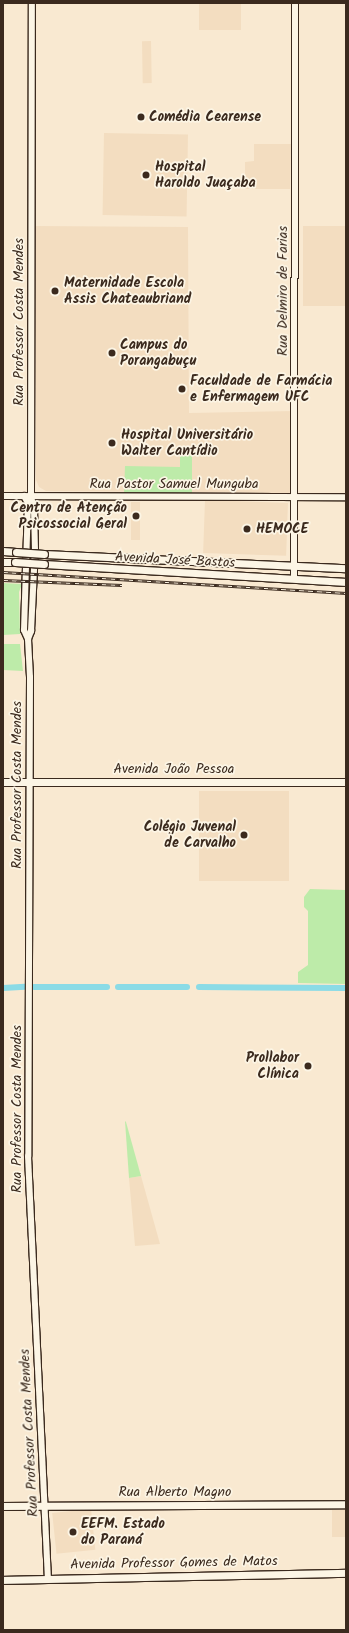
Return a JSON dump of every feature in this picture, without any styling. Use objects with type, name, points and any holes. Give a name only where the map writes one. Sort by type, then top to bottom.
[{"type":"main road","name":"Avenida José Bastos","points":[[3,551],[346,568]]},
{"type":"main road","name":"Avenida José Bastos","points":[[3,562],[346,582]]},
{"type":"main road","name":"Avenida João Pessoa","points":[[3,782],[346,782]]},
{"type":"main road","name":"Rua Alberto Magno","points":[[3,1506],[346,1504]]},
{"type":"main road","name":"Avenida Professor Gomes de Matos","points":[[3,1580],[346,1573]]},
{"type":"street","name":"Rua Professor Costa Mendes","points":[[32,3],[28,503],[24,630],[28,639],[30,677],[28,987],[30,1218],[46,1506],[48,1579]]},
{"type":"street","name":"Rua Delmiro de Farias","points":[[294,580],[295,3]]},
{"type":"street","name":"Rua Pastor Samuel Munguba","points":[[3,496],[346,497]]},
{"type":"shaded area","points":[[199,3],[241,3],[241,30],[199,30]]},
{"type":"shaded area","points":[[142,41],[151,41],[152,83],[143,83]]},
{"type":"shaded area","name":"Hospital Haroldo Juaçaba","points":[[104,133],[188,134],[187,216],[103,215]]},
{"type":"shaded area","points":[[254,144],[291,144],[290,189],[245,189],[245,162],[254,161]]},
{"type":"shaded area","name":"Campus do Porangabuçu","points":[[36,226],[188,227],[189,413],[294,411],[294,493],[46,491],[39,487],[36,480]]},
{"type":"shaded area","points":[[303,226],[346,226],[346,306],[303,306]]},
{"type":"shaded area","name":"HEMOCE","points":[[205,500],[288,503],[286,556],[203,553]]},
{"type":"shaded area","name":"Centro de Atenção Psicossocial Geral","points":[[131,502],[140,502],[140,540],[131,540]]},
{"type":"shaded area","name":"Colégio Juvenal de Carvalho","points":[[199,791],[289,791],[289,881],[199,881]]},
{"type":"shaded area","points":[[141,1176],[160,1244],[135,1246],[129,1178]]},
{"type":"shaded area","name":"EEFM. Estado do Paraná","points":[[91,1509],[95,1550],[56,1554],[52,1513]]},
{"type":"shaded area","points":[[332,1510],[346,1510],[346,1537],[332,1537]]},
{"type":"green space","points":[[180,452],[192,453],[192,495],[124,494],[125,466],[180,467]]},
{"type":"green space","points":[[3,583],[22,584],[19,592],[20,634],[3,635]]},
{"type":"green space","points":[[3,644],[20,644],[23,671],[3,670]]},
{"type":"green space","points":[[310,889],[346,890],[346,984],[298,983],[298,972],[308,965],[308,911],[304,907],[304,897]]},
{"type":"green space","points":[[125,1121],[126,1122],[141,1176],[129,1178]]},
{"type":"waterway","points":[[3,988],[25,987]]},
{"type":"waterway","points":[[34,987],[107,987]]},
{"type":"waterway","points":[[118,987],[187,987]]},
{"type":"waterway","points":[[199,987],[346,988]]},
{"type":"railway","points":[[3,572],[346,593]]},
{"type":"railway","points":[[3,580],[122,585]]},
{"type":"place","name":"Comédia Cearense","points":[[141,117]]},
{"type":"place","name":"Hospital Haroldo Juaçaba","points":[[146,175]]},
{"type":"place","name":"Maternidade Escola Assis Chateaubriand","points":[[55,291]]},
{"type":"place","name":"Campus do Porangabuçu","points":[[112,353]]},
{"type":"place","name":"Faculdade de Farmácia e Enfermagem UFC","points":[[182,389]]},
{"type":"place","name":"Hospital Universitário Walter Cantídio","points":[[112,443]]},
{"type":"place","name":"Centro de Atenção Psicossocial Geral","points":[[136,516]]},
{"type":"place","name":"HEMOCE","points":[[247,529]]},
{"type":"place","name":"Colégio Juvenal de Carvalho","points":[[244,835]]},
{"type":"place","name":"Prollabor Clínica","points":[[308,1066]]},
{"type":"place","name":"EEFM. Estado do Paraná","points":[[73,1532]]}]
